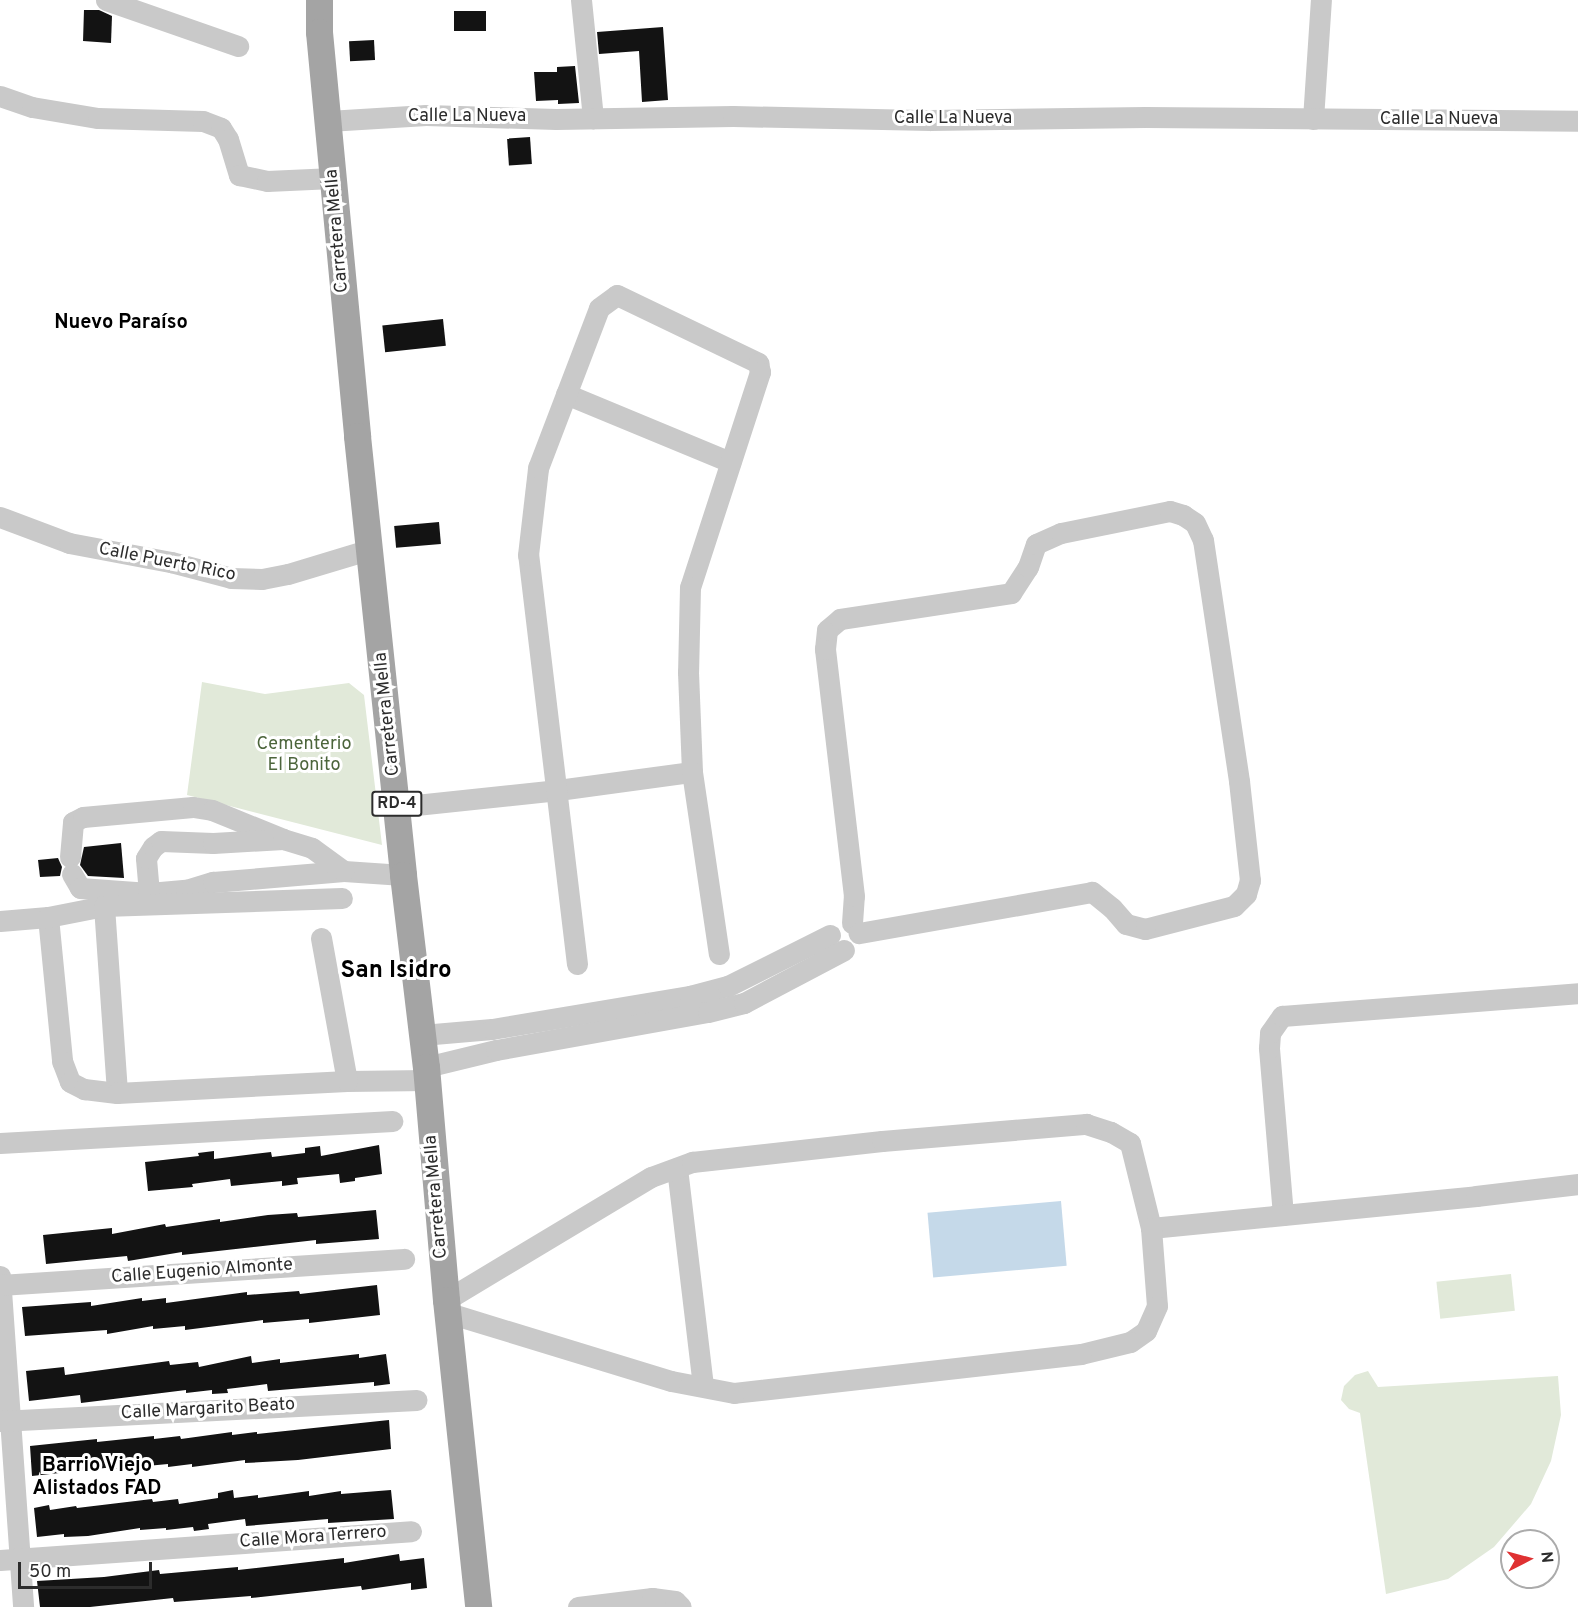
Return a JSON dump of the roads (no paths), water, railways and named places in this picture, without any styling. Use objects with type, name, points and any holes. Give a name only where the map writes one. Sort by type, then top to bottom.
[{"type":"main road","name":"Carretera Mella","points":[[319,0],[319,32],[333,178],[403,875],[427,1074],[447,1307],[478,1607]]},
{"type":"street","points":[[106,0],[238,46]]},
{"type":"street","points":[[581,0],[593,118]]},
{"type":"street","points":[[1313,119],[1321,0]]},
{"type":"street","points":[[0,96],[32,107],[98,118],[203,121],[220,128],[228,139],[239,175],[267,181],[333,178]]},
{"type":"street","name":"Calle La Nueva","points":[[328,121],[426,115],[593,118],[1578,121]]},
{"type":"street","points":[[577,964],[558,790],[528,555],[538,468],[599,308],[617,295],[758,363],[760,372],[690,587],[687,672],[692,772],[719,954]]},
{"type":"street","points":[[566,394],[730,462]]},
{"type":"street","points":[[837,943],[838,923],[855,928],[1092,892],[1112,908],[1126,924],[1145,929],[1234,906],[1246,894],[1250,880],[1239,781],[1205,551],[1195,523],[1170,511],[1061,533],[1036,544],[1028,567],[1011,593],[840,619],[827,630],[825,649],[854,896],[855,928]]},
{"type":"street","name":"Calle Puerto Rico","points":[[0,518],[69,543],[171,562],[231,578],[262,579],[288,574],[371,549]]},
{"type":"street","points":[[397,807],[558,790],[692,772]]},
{"type":"street","points":[[344,871],[312,848],[283,839],[212,810],[193,807],[83,817],[73,822],[71,866],[80,888],[149,894],[186,890],[213,882],[344,871],[403,875]]},
{"type":"street","points":[[149,894],[146,858],[153,847],[161,841],[213,843],[283,839]]},
{"type":"street","points":[[0,921],[48,917],[104,906],[342,898]]},
{"type":"street","points":[[104,906],[117,1093]]},
{"type":"street","points":[[48,917],[62,1061],[70,1082],[84,1089],[117,1093],[347,1081],[427,1074],[496,1050],[708,1012],[744,1003],[837,943]]},
{"type":"street","points":[[321,938],[347,1081]]},
{"type":"street","points":[[422,1035],[492,1029],[700,993],[728,986],[837,943]]},
{"type":"street","points":[[1283,1215],[1269,1048],[1270,1033],[1282,1016],[1578,993]]},
{"type":"street","points":[[0,1143],[392,1120]]},
{"type":"street","points":[[1086,1124],[1111,1132],[1130,1143],[1151,1228],[1157,1306],[1146,1331],[1130,1342],[1081,1354],[734,1393],[703,1385],[671,1381],[447,1307],[651,1177],[692,1162],[870,1142],[1086,1124]]},
{"type":"street","points":[[677,1168],[703,1385]]},
{"type":"street","points":[[1151,1228],[1476,1197],[1578,1184]]},
{"type":"street","name":"Calle Eugenio Almonte","points":[[0,1285],[404,1259]]},
{"type":"street","points":[[0,1276],[10,1560],[23,1607]]},
{"type":"street","name":"Calle Margarito Beato","points":[[5,1420],[416,1400]]},
{"type":"street","name":"Calle Mora Terrero","points":[[10,1560],[411,1531]]},
{"type":"street","points":[[578,1607],[652,1598],[675,1601],[681,1607]]},
{"type":"water","points":[[1061,1201],[1067,1266],[933,1277],[928,1213]]},
{"type":"district","name":"Nuevo Paraíso","points":[[121,323]]},
{"type":"district","name":"San Isidro","points":[[396,972]]},
{"type":"district","name":"Barrio Viejo Alistados FAD","points":[[97,1478]]},
{"type":"park label","name":"Cementerio El Bonito","points":[[304,756]]}]
